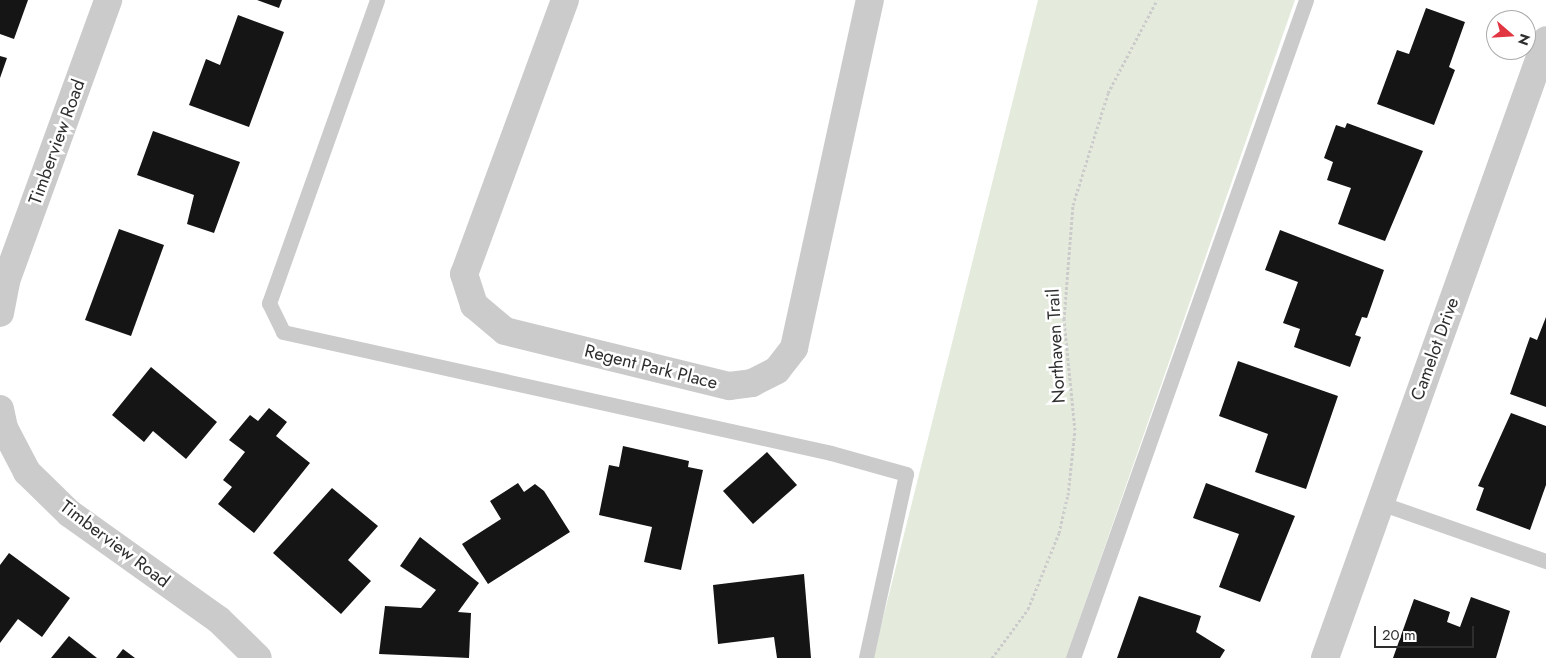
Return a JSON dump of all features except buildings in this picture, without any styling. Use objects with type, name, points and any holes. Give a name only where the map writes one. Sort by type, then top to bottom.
[{"type":"street","name":"Timberview Road","points":[[0,313],[6,281],[108,0]]},
{"type":"street","name":"Regent Park Place","points":[[565,0],[464,274],[474,305],[505,331],[729,386],[752,383],[777,370],[794,348],[870,0]]},
{"type":"street","name":"Camelot Drive","points":[[1325,658],[1546,40]]},
{"type":"street","name":"Timberview Road","points":[[0,409],[4,428],[27,472],[69,513],[218,620],[258,658]]},
{"type":"lane","points":[[377,0],[269,303],[283,332],[831,453],[906,474],[866,658]]},
{"type":"lane","points":[[1073,658],[1306,0]]},
{"type":"lane","points":[[1380,503],[1546,562]]},
{"type":"path","name":"Northaven Trail","points":[[992,658],[1028,609],[1066,504],[1075,430],[1064,319],[1073,205],[1108,93],[1157,0]]},
{"type":"shaded area","points":[[1038,0],[1295,0],[1066,658],[873,658]]}]
